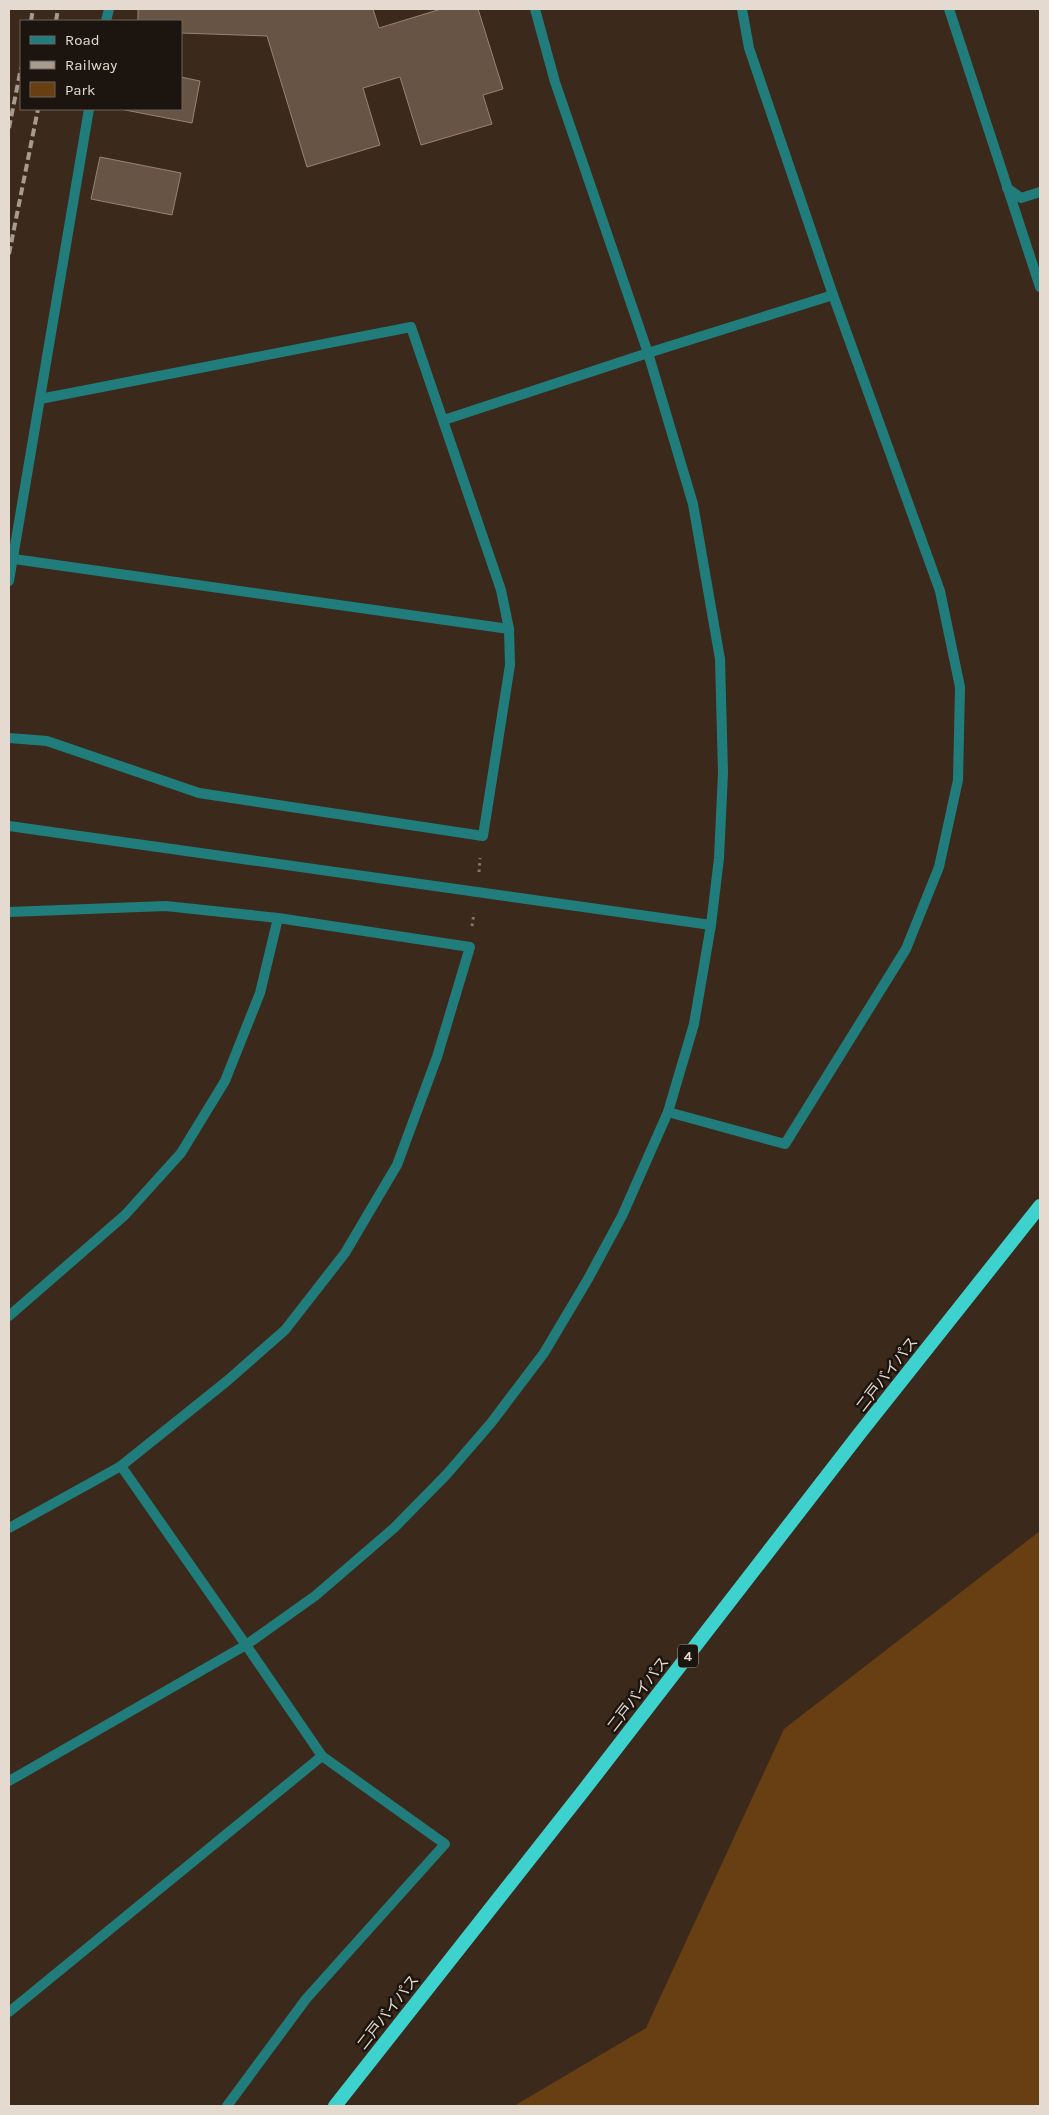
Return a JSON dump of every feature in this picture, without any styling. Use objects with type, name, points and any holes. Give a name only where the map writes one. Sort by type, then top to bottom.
[{"type":"highway","name":"二戸バイパス","points":[[335,2106],[584,1790],[860,1433],[1040,1206]]},
{"type":"street","points":[[9,1781],[246,1645],[314,1596],[394,1528],[447,1474],[491,1423],[544,1353],[588,1279],[622,1216],[668,1112],[694,1024],[711,924],[719,858],[723,773],[720,659],[693,504],[648,353],[555,82],[535,9]]},
{"type":"street","points":[[668,1112],[786,1144],[906,949],[939,867],[958,780],[960,688],[940,590],[833,295],[749,48],[742,9]]},
{"type":"street","points":[[949,9],[1040,287]]},
{"type":"street","points":[[9,581],[89,110]]},
{"type":"street","points":[[1007,188],[1021,198],[1040,192]]},
{"type":"street","points":[[444,420],[833,295]]},
{"type":"street","points":[[9,738],[47,741],[199,793],[483,836],[510,665],[509,629],[501,590],[411,326],[40,399]]},
{"type":"street","points":[[14,559],[509,629]]},
{"type":"street","points":[[9,826],[711,924]]},
{"type":"street","points":[[9,912],[166,906],[278,918],[470,947],[437,1057],[397,1165],[345,1253],[285,1330],[227,1381],[121,1466],[9,1528]]},
{"type":"street","points":[[9,1316],[125,1216],[181,1153],[225,1081],[260,993],[278,918]]},
{"type":"street","points":[[121,1466],[322,1756],[445,1844],[306,1999],[227,2106]]},
{"type":"street","points":[[9,2012],[322,1756]]},
{"type":"path","points":[[470,947],[483,836]]},
{"type":"green space","points":[[1040,1531],[1040,2106],[514,2106],[646,2028],[784,1729]]},
{"type":"building","points":[[138,9],[373,9],[379,28],[441,9],[478,9],[503,89],[483,95],[492,124],[421,145],[400,77],[363,88],[380,145],[307,167],[267,36],[182,33],[182,20],[138,20]]},
{"type":"building","points":[[182,77],[200,81],[192,123],[125,110],[182,110]]},
{"type":"building","points":[[100,157],[181,173],[172,215],[91,199]]},
{"type":"railway","points":[[31,20],[33,9]]},
{"type":"railway","points":[[56,20],[58,9]]},
{"type":"railway","points":[[9,128],[20,73]]},
{"type":"railway","points":[[9,254],[38,110]]}]
